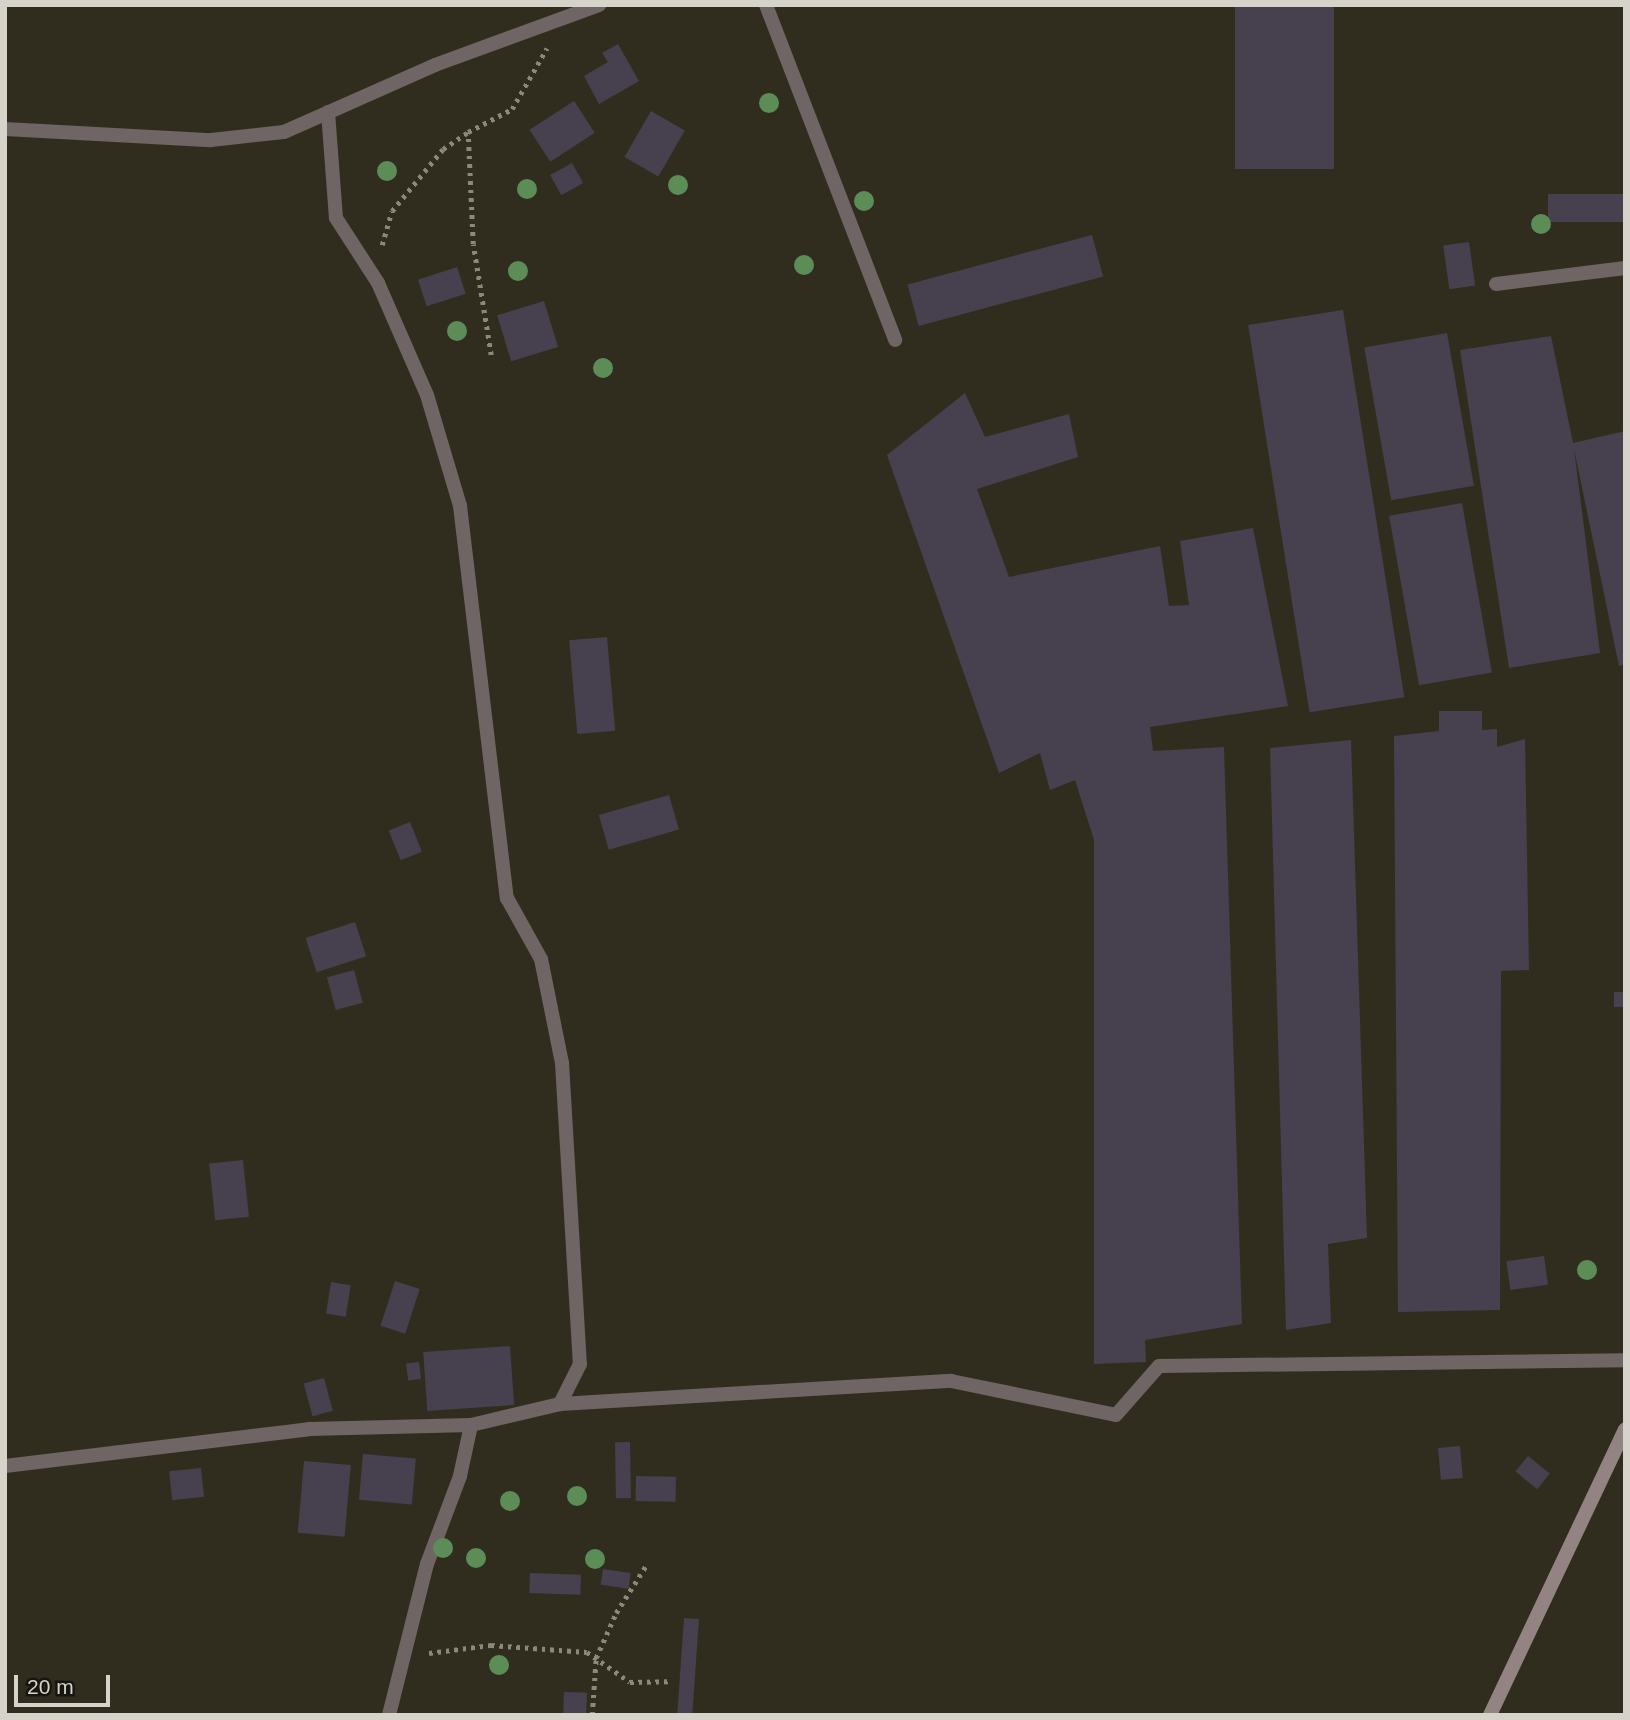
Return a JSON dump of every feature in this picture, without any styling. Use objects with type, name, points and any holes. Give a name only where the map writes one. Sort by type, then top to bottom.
[{"type":"main road","points":[[1490,1715],[1625,1429]]},
{"type":"street","points":[[5,129],[211,140],[284,132],[435,65],[599,5]]},
{"type":"street","points":[[765,5],[895,340]]},
{"type":"street","points":[[328,112],[336,218],[378,283],[427,395],[460,506],[507,898],[541,959],[562,1063],[580,1364],[560,1404]]},
{"type":"street","points":[[1496,284],[1625,268]]},
{"type":"street","points":[[5,1466],[309,1429],[471,1425],[560,1404],[951,1381],[1116,1415],[1159,1366],[1625,1360]]},
{"type":"street","points":[[388,1715],[407,1656],[414,1610],[460,1476],[471,1425]]},
{"type":"path","points":[[378,283],[392,211],[443,149],[468,132],[512,109],[541,67],[551,36]]},
{"type":"path","points":[[468,132],[473,244],[491,355]]},
{"type":"path","points":[[592,1715],[596,1658],[616,1613],[647,1564]]},
{"type":"path","points":[[407,1656],[491,1645],[587,1652],[630,1682],[669,1681]]},
{"type":"building","points":[[1235,5],[1334,5],[1334,169],[1235,169]]},
{"type":"building","points":[[618,44],[639,81],[599,104],[584,76],[608,62],[602,53]]},
{"type":"building","points":[[574,101],[595,133],[550,162],[530,130]]},
{"type":"building","points":[[651,111],[685,130],[658,176],[624,157]]},
{"type":"building","points":[[572,163],[583,183],[561,195],[550,175]]},
{"type":"building","points":[[1548,194],[1625,194],[1625,222],[1548,222]]},
{"type":"building","points":[[1092,235],[1103,277],[919,326],[908,284]]},
{"type":"building","points":[[1469,242],[1475,286],[1449,289],[1443,246]]},
{"type":"building","points":[[457,267],[466,294],[427,306],[418,280]]},
{"type":"building","points":[[544,301],[558,347],[511,361],[497,315]]},
{"type":"building","points":[[1343,310],[1404,697],[1310,712],[1248,325]]},
{"type":"building","points":[[1447,333],[1474,486],[1391,500],[1364,348]]},
{"type":"building","points":[[1551,336],[1573,443],[1625,431],[1625,664],[1619,666],[1574,449],[1600,653],[1509,668],[1460,350]]},
{"type":"building","points":[[965,393],[985,437],[1069,414],[1078,457],[977,489],[1009,577],[1160,546],[1169,606],[1189,605],[1180,541],[1253,528],[1288,706],[1150,727],[1153,751],[1224,747],[1242,1324],[1145,1340],[1146,1362],[1094,1364],[1094,840],[1075,780],[1050,790],[1040,753],[999,773],[887,455]]},
{"type":"building","points":[[1462,503],[1492,672],[1419,685],[1389,516]]},
{"type":"building","points":[[607,637],[615,731],[577,734],[569,640]]},
{"type":"building","points":[[1439,711],[1482,711],[1482,730],[1497,729],[1497,747],[1525,739],[1529,970],[1501,971],[1500,1310],[1398,1312],[1394,736],[1439,731]]},
{"type":"building","points":[[1351,740],[1367,1238],[1328,1244],[1331,1323],[1286,1330],[1270,748]]},
{"type":"building","points":[[669,795],[679,830],[609,850],[599,815]]},
{"type":"building","points":[[410,822],[422,852],[401,860],[389,831]]},
{"type":"building","points":[[355,922],[366,956],[317,972],[306,938]]},
{"type":"building","points":[[354,970],[363,1003],[336,1010],[327,977]]},
{"type":"building","points":[[1614,992],[1625,992],[1625,1007],[1614,1007]]},
{"type":"building","points":[[243,1160],[249,1217],[215,1220],[209,1164]]},
{"type":"building","points":[[1544,1256],[1548,1285],[1510,1290],[1506,1261]]},
{"type":"building","points":[[395,1281],[420,1289],[405,1334],[380,1326]]},
{"type":"building","points":[[331,1282],[351,1285],[346,1317],[326,1314]]},
{"type":"building","points":[[510,1346],[514,1405],[427,1411],[423,1352]]},
{"type":"building","points":[[419,1362],[421,1379],[408,1380],[406,1364]]},
{"type":"building","points":[[324,1378],[333,1411],[313,1416],[304,1383]]},
{"type":"building","points":[[615,1442],[630,1442],[631,1498],[616,1498]]},
{"type":"building","points":[[1460,1446],[1463,1478],[1441,1480],[1438,1448]]},
{"type":"building","points":[[363,1454],[416,1459],[412,1504],[359,1500]]},
{"type":"building","points":[[1528,1456],[1550,1474],[1537,1489],[1515,1472]]},
{"type":"building","points":[[304,1461],[351,1465],[345,1537],[298,1533]]},
{"type":"building","points":[[201,1468],[204,1497],[172,1500],[169,1471]]},
{"type":"building","points":[[636,1476],[676,1477],[676,1502],[636,1501]]},
{"type":"building","points":[[603,1569],[631,1573],[629,1589],[601,1585]]},
{"type":"building","points":[[530,1573],[581,1575],[580,1595],[529,1593]]},
{"type":"building","points":[[684,1618],[699,1619],[692,1715],[677,1715]]},
{"type":"building","points":[[564,1692],[587,1693],[586,1715],[563,1715]]}]
